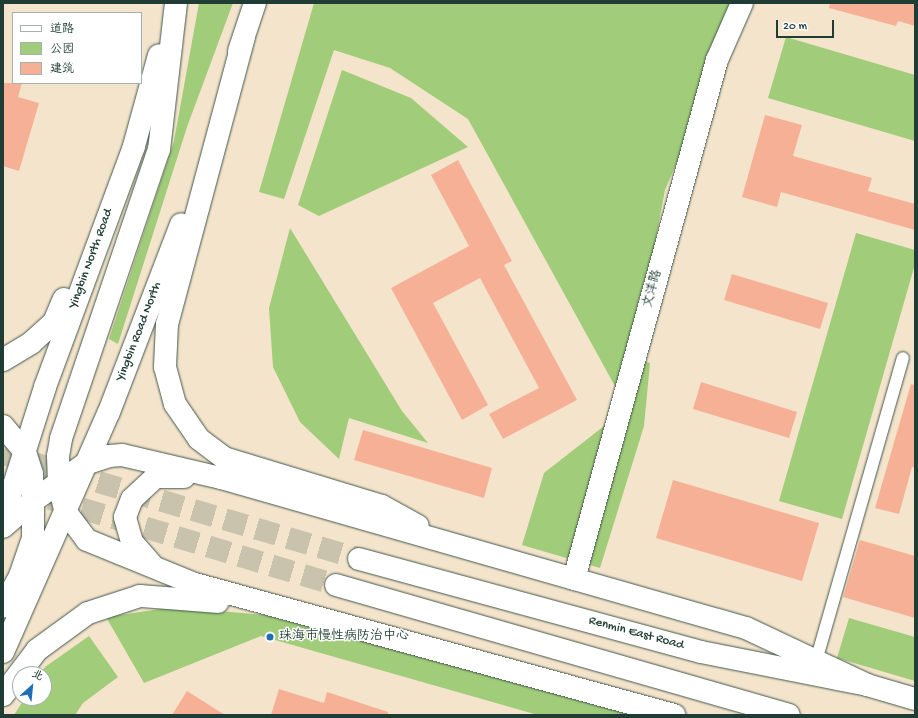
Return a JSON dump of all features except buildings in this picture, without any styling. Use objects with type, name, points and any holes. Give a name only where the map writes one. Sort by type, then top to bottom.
[{"type":"main road","name":"Yingbin North Road","points":[[25,452],[45,387],[134,146],[175,3]]},
{"type":"main road","points":[[175,3],[160,149],[61,439],[58,456],[59,484],[65,511],[87,540],[155,569],[195,584],[674,715]]},
{"type":"main road","name":"Yingbin Road North","points":[[3,652],[109,412],[196,186],[255,3]]},
{"type":"main road","name":"文洋路","points":[[574,579],[717,60],[742,3]]},
{"type":"main road","points":[[244,37],[167,324],[165,367],[175,404],[199,439],[224,458],[382,506],[454,545]]},
{"type":"main road","points":[[3,360],[18,353],[54,322],[134,146]]},
{"type":"main road","points":[[16,483],[58,456],[109,412]]},
{"type":"main road","points":[[3,426],[25,452],[16,483],[3,513]]},
{"type":"main road","points":[[3,527],[33,501],[59,484],[85,464],[109,456],[122,455],[221,478],[746,628],[867,685]]},
{"type":"main road","points":[[155,569],[132,542],[125,517],[132,499],[156,477],[221,478]]},
{"type":"main road","points":[[3,607],[20,576],[33,538],[33,501],[16,483]]},
{"type":"main road","name":"Renmin East Road","points":[[359,560],[701,652],[867,685],[915,699]]},
{"type":"main road","points":[[336,585],[789,715]]},
{"type":"main road","points":[[3,695],[37,650],[88,613],[140,596],[199,599],[309,615]]},
{"type":"lane","points":[[816,661],[903,358]]},
{"type":"green space","points":[[199,3],[233,3],[187,127],[118,344],[109,339],[174,141]]},
{"type":"green space","points":[[314,3],[732,3],[685,143],[665,190],[633,358],[650,363],[644,426],[600,568],[522,545],[544,473],[627,408],[468,119],[390,68],[334,50],[284,199],[259,192]]},
{"type":"green space","points":[[786,37],[915,75],[915,141],[768,98]]},
{"type":"green space","points":[[342,70],[411,98],[468,147],[319,216],[298,205]]},
{"type":"green space","points":[[290,228],[402,411],[428,443],[349,418],[339,459],[300,422],[273,367],[269,308]]},
{"type":"green space","points":[[856,233],[915,250],[915,264],[842,519],[779,501]]},
{"type":"green space","points":[[174,607],[266,615],[636,715],[538,715],[261,636],[144,683],[106,617]]},
{"type":"green space","points":[[849,618],[915,637],[915,681],[837,658]]},
{"type":"green space","points":[[89,636],[118,677],[83,703],[75,715],[14,715],[20,706],[52,706],[52,666],[46,666]]},
{"type":"tunnel","points":[[3,454],[359,559]]},
{"type":"tunnel","points":[[50,499],[336,585]]},
{"type":"place","name":"珠海市慢性病防治中心","points":[[270,637]]}]
